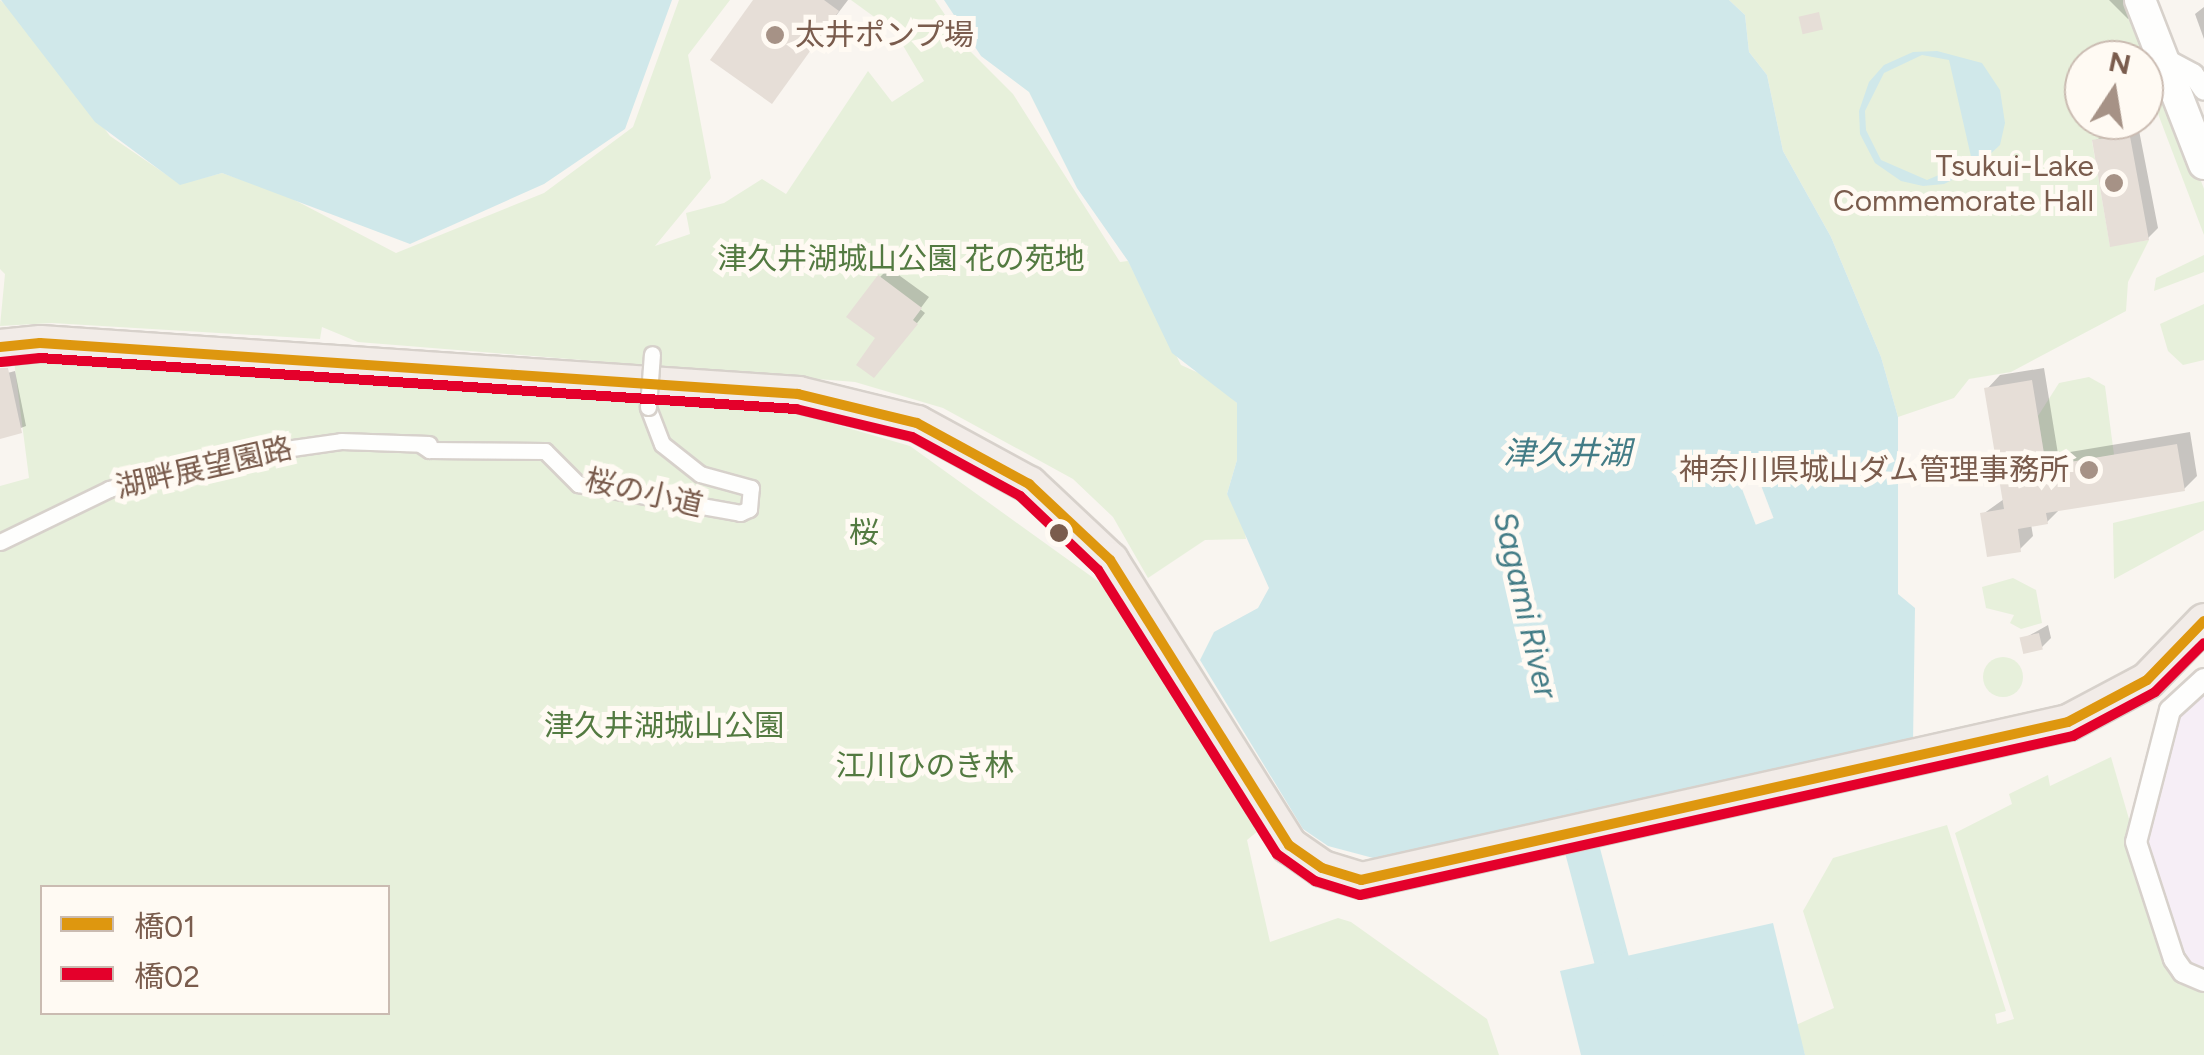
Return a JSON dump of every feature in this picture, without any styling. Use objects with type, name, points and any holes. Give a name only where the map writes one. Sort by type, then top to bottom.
[{"type":"highway","points":[[0,347],[40,344],[798,394],[917,423],[1029,484],[1110,560],[1289,845],[1322,868],[1380,879],[2012,738],[2110,705],[2148,680],[2204,621]]},
{"type":"main road","points":[[2140,0],[2155,40]]},
{"type":"main road","points":[[2164,63],[2204,164]]},
{"type":"street","points":[[2164,59],[2193,74],[2204,90]]},
{"type":"street","name":"桜の小道","points":[[557,456],[578,484],[740,513],[753,502],[751,488],[723,483],[678,459],[651,426],[648,407],[653,348]]},
{"type":"street","name":"湖畔展望園路","points":[[0,542],[109,489],[287,446],[420,444],[447,451],[532,450],[557,456]]},
{"type":"street","points":[[2204,679],[2170,710],[2136,842],[2174,959],[2183,972],[2204,982]]},
{"type":"shaded area","points":[[2204,689],[2204,974],[2187,965],[2146,850],[2177,714]]},
{"type":"green space","name":"津久井湖城山公園 花の苑地","points":[[0,0],[23,20],[110,136],[180,184],[222,173],[285,195],[396,253],[544,193],[633,127],[679,0],[730,0],[688,55],[711,178],[655,246],[690,234],[686,213],[724,203],[762,179],[786,194],[868,71],[892,102],[924,81],[895,32],[851,0],[935,0],[968,49],[1013,94],[1120,262],[1128,261],[1181,365],[1212,379],[1237,403],[1237,460],[1227,494],[1242,517],[1246,539],[1205,540],[1148,578],[1113,517],[1073,479],[943,408],[855,382],[358,342],[322,327],[320,339],[52,323],[0,326],[5,274],[0,269]]},
{"type":"green space","points":[[1729,0],[2134,0],[2149,40],[2064,40],[2064,140],[2098,140],[2092,141],[2110,246],[2149,240],[2128,282],[2126,311],[2011,372],[1969,379],[1954,398],[1898,417],[1881,357],[1831,237],[1783,151],[1767,75],[1749,52],[1745,15]]},
{"type":"green space","points":[[2164,81],[2204,189],[2204,235],[2164,130]]},
{"type":"green space","points":[[2204,255],[2204,272],[2154,291],[2156,278]]},
{"type":"green space","points":[[2204,304],[2204,360],[2183,365],[2168,351],[2160,324]]},
{"type":"green space","name":"津久井湖城山公園","points":[[14,361],[796,413],[910,446],[1113,592],[1258,831],[1247,840],[1270,942],[1338,918],[1351,922],[1487,1019],[1499,1055],[0,1055],[0,486],[29,478]]},
{"type":"green space","points":[[2089,377],[2105,386],[2114,455],[2046,466],[2038,416],[2059,383]]},
{"type":"green space","points":[[2204,501],[2204,530],[2114,579],[2113,523]]},
{"type":"green space","points":[[2013,578],[2036,590],[2042,623],[2021,629],[2010,623],[2014,615],[1986,608],[1982,587]]},
{"type":"green space","points":[[2003,657],[2017,663],[2023,677],[2017,691],[2003,697],[1989,691],[1983,677],[1989,663]]},
{"type":"green space","points":[[2111,757],[2174,974],[2204,988],[2204,1055],[1805,1055],[1796,1025],[1834,1008],[1803,911],[1833,858],[1947,825],[2006,1011],[1995,1014],[1997,1024],[2014,1019],[1955,833],[2012,804],[2009,794],[2048,775],[2050,786]]},
{"type":"water","points":[[1,0],[672,0],[625,129],[544,184],[410,244],[222,173],[180,185],[95,122]]},
{"type":"water","name":"津久井湖","points":[[944,0],[1729,0],[1745,15],[1749,52],[1767,75],[1783,151],[1831,237],[1881,357],[1898,417],[1898,594],[1915,608],[1913,744],[1377,859],[1328,846],[1303,829],[1200,660],[1214,632],[1258,608],[1269,588],[1227,494],[1237,460],[1237,403],[1172,353],[1128,261],[1077,188],[1029,92],[981,56]]},
{"type":"water","points":[[1937,51],[1982,63],[2000,90],[2005,123],[2000,145],[1974,169],[1944,184],[1923,186],[1901,181],[1875,163],[1860,134],[1859,111],[1869,82],[1884,65],[1913,52]],"holes":[[[1922,55],[1949,60],[1972,161],[1927,180],[1881,160],[1866,130],[1865,111],[1884,73]]]},
{"type":"water","points":[[1773,923],[1805,1055],[1581,1055],[1560,971]]},
{"type":"pier","points":[[1752,462],[1774,518],[1756,525],[1734,469]]},
{"type":"building","name":"太井ポンプ場","points":[[753,0],[824,0],[839,11],[772,104],[710,60]]},
{"type":"building","points":[[1819,12],[1823,30],[1803,34],[1799,17]]},
{"type":"building","points":[[2092,140],[2131,140],[2149,240],[2110,247]]},
{"type":"building","points":[[878,275],[922,308],[913,320],[918,324],[874,378],[856,365],[875,338],[846,317]]},
{"type":"building","points":[[0,368],[8,368],[22,433],[0,439]]},
{"type":"building","name":"神奈川県城山ダム管理事務所","points":[[2032,380],[2046,466],[2177,444],[2185,491],[2046,513],[2048,524],[2018,529],[2021,552],[1987,557],[1980,513],[2004,509],[1984,388]]},
{"type":"building","points":[[2039,633],[2043,650],[2023,654],[2020,637]]},
{"type":"waterway","name":"Sagami River","points":[[1570,805],[1613,967],[1653,1055]]},
{"type":"transit line","name":"橋01","points":[[0,347],[40,343],[798,394],[917,423],[1029,484],[1110,560],[1289,845],[1322,868],[1361,880],[2068,722],[2147,680],[2204,621]]},
{"type":"transit line","name":"橋02","points":[[1,362],[40,358],[796,409],[912,437],[1020,496],[1098,570],[1277,854],[1315,881],[1360,895],[2073,736],[2155,692],[2204,643]]},
{"type":"place","name":"太井ポンプ場","points":[[775,35]]},
{"type":"place","name":"Tsukui-Lake Commemorate Hall","points":[[2114,183]]},
{"type":"place","name":"神奈川県城山ダム管理事務所","points":[[2089,470]]},
{"type":"park label","name":"桜","points":[[864,533]]},
{"type":"park label","name":"江川ひのき林","points":[[925,766]]}]
